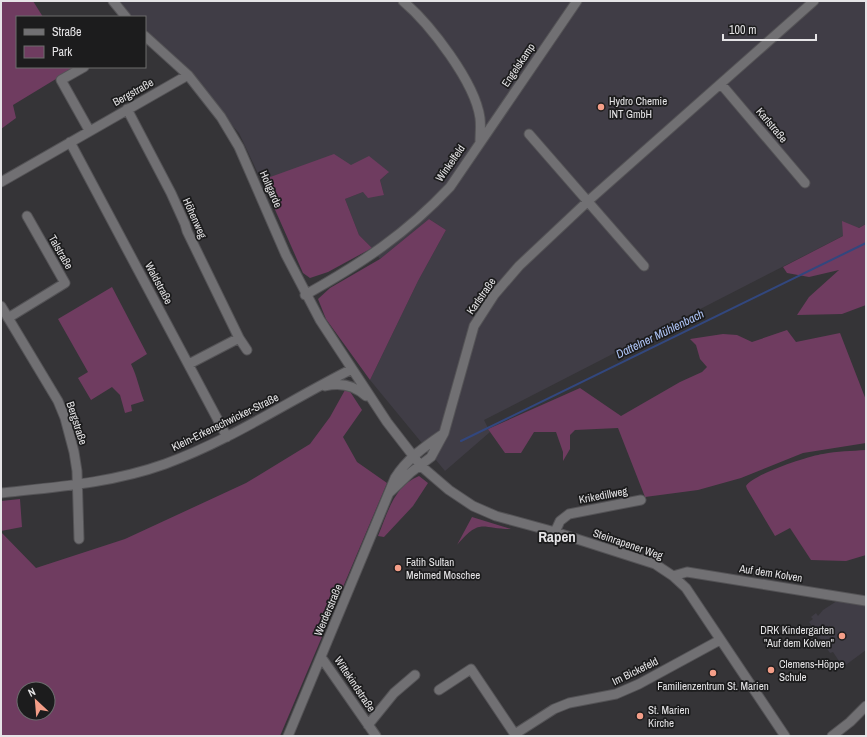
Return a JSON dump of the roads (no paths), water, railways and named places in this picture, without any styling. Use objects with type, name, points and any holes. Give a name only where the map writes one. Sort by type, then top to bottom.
[{"type":"street","points":[[114,1],[125,16]]},
{"type":"street","name":"Winkelfeld","points":[[305,295],[370,257],[426,212],[450,187],[480,142],[480,117],[470,90],[456,62],[417,13],[403,1]]},
{"type":"street","name":"Engelskamp","points":[[480,142],[577,1]]},
{"type":"street","name":"Karlstraße","points":[[421,466],[432,457],[444,433],[459,377],[478,321],[494,295],[519,266],[587,202],[813,1]]},
{"type":"street","name":"Holtgarde","points":[[146,37],[188,75],[221,117],[238,147],[305,295],[330,337],[353,371]]},
{"type":"street","points":[[82,68],[61,80],[90,130]]},
{"type":"street","name":"Bergstraße","points":[[1,182],[188,75]]},
{"type":"street","name":"Karlstraße","points":[[721,84],[805,183]]},
{"type":"street","name":"Höhenweg","points":[[127,109],[171,193],[187,232],[239,338],[247,350]]},
{"type":"street","points":[[529,134],[644,266]]},
{"type":"street","name":"Waldstraße","points":[[70,142],[227,437]]},
{"type":"street","name":"Talstraße","points":[[8,318],[65,283],[27,216]]},
{"type":"street","name":"Bergstraße","points":[[1,306],[58,401],[65,418],[74,452],[78,485],[79,539]]},
{"type":"street","points":[[189,364],[239,338]]},
{"type":"street","name":"Klein-Erkenschwicker-Straße","points":[[334,384],[353,371]]},
{"type":"street","name":"Klein-Erkenschwicker-Straße","points":[[1,493],[78,485],[108,480],[164,464],[227,437],[315,389],[353,371]]},
{"type":"street","name":"Steinrapener Weg","points":[[353,371],[421,466],[449,490],[473,506],[496,516],[555,532],[641,559],[655,564],[673,576],[686,588],[785,736]]},
{"type":"street","name":"Klein-Erkenschwicker-Straße","points":[[315,389],[334,384],[351,385],[358,389],[376,405]]},
{"type":"street","points":[[413,456],[444,433]]},
{"type":"street","name":"Werderstraße","points":[[288,736],[395,478],[403,465],[413,456]]},
{"type":"street","name":"Werderstraße","points":[[389,493],[410,473],[421,466]]},
{"type":"street","name":"Krikedillweg","points":[[555,532],[560,521],[570,514],[641,500]]},
{"type":"street","name":"Auf dem Kolven","points":[[673,576],[687,572],[866,601]]},
{"type":"street","name":"Im Bickefeld","points":[[516,735],[554,709],[568,703],[616,694],[639,684],[720,640]]},
{"type":"street","name":"Wittekindstraße","points":[[321,657],[376,736]]},
{"type":"street","points":[[439,690],[471,669],[516,735]]},
{"type":"street","name":"Wittekindstraße","points":[[368,725],[394,693],[415,676]]},
{"type":"street","points":[[832,736],[850,722],[866,706]]},
{"type":"waterway","name":"Dattelner Mühlenbach","points":[[461,441],[866,243]]},
{"type":"place","name":"Hydro Chemie INT GmbH","points":[[601,107]]},
{"type":"place","name":"Fatih Sultan Mehmed Moschee","points":[[398,568]]},
{"type":"place","name":"DRK Kindergarten \"Auf dem Kolven\"","points":[[842,636]]},
{"type":"place","name":"Clemens-Höppe Schule","points":[[771,670]]},
{"type":"place","name":"Familienzentrum St. Marien","points":[[713,673]]},
{"type":"place","name":"St. Marien Kirche","points":[[640,716]]},
{"type":"district","name":"Rapen","points":[[557,536]]}]
